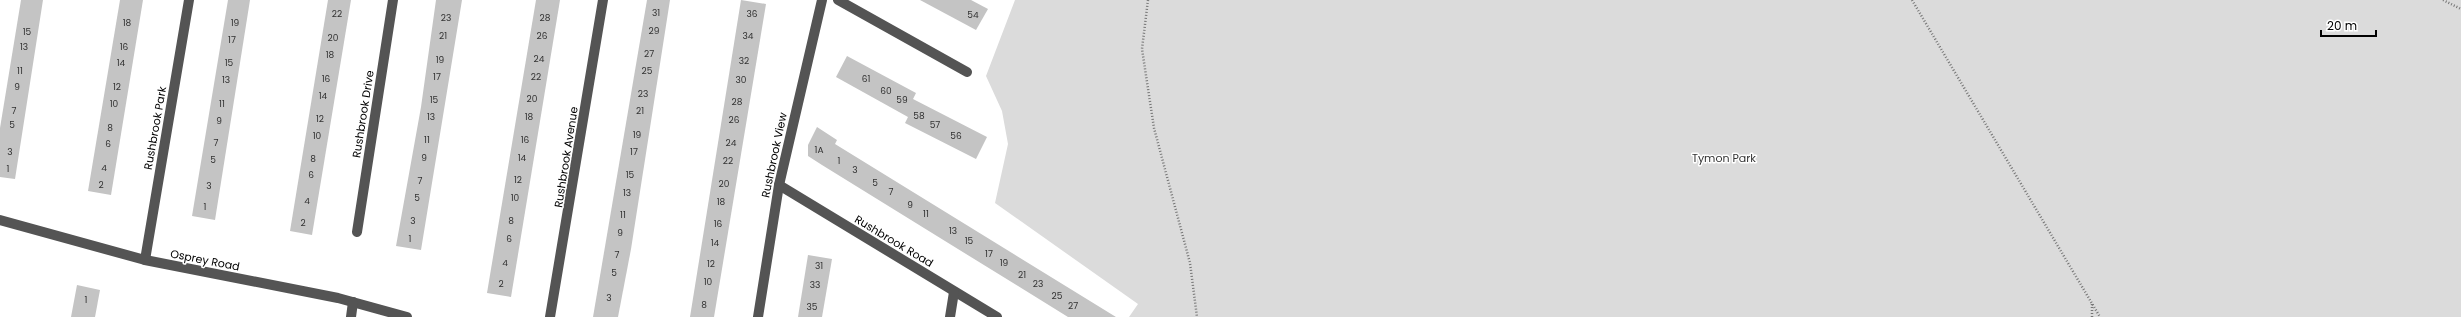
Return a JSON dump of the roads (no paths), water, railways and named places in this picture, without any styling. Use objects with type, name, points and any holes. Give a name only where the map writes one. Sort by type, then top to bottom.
[{"type":"street","name":"Rushbrook Park","points":[[145,260],[189,0]]},
{"type":"street","name":"Rushbrook Drive","points":[[357,232],[393,0]]},
{"type":"street","name":"Rushbrook Avenue","points":[[550,317],[603,0]]},
{"type":"street","name":"Rushbrook View","points":[[758,317],[779,185],[822,0]]},
{"type":"street","points":[[838,0],[967,72]]},
{"type":"street","name":"Rushbrook Road","points":[[779,185],[997,317]]},
{"type":"street","name":"Osprey Road","points":[[0,220],[145,260],[353,302],[407,317]]},
{"type":"street","points":[[950,317],[954,292]]},
{"type":"street","points":[[351,317],[353,302]]},
{"type":"park label","name":"Tymon Park","points":[[1724,158]]}]
